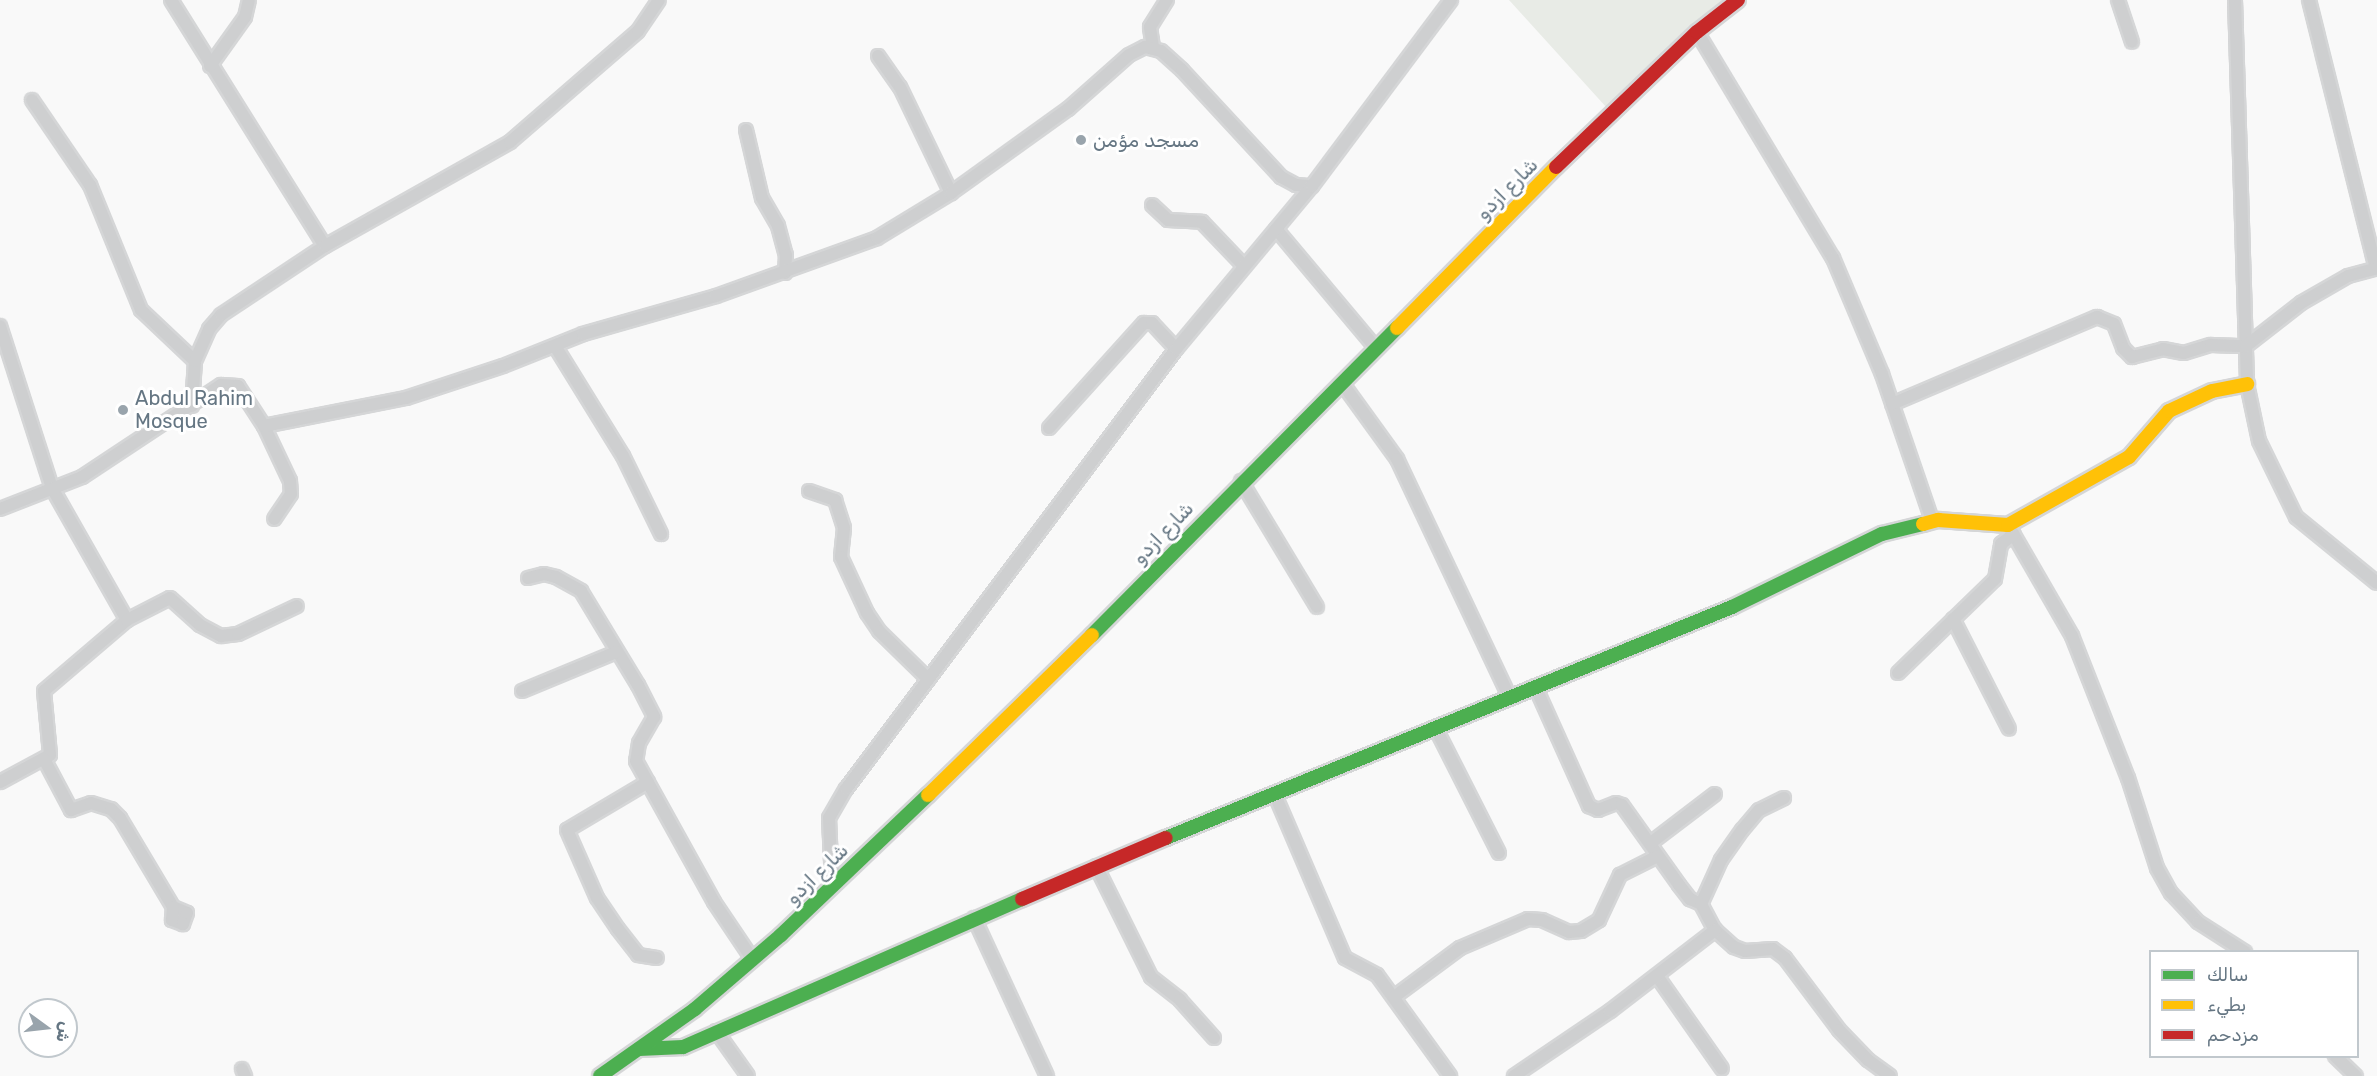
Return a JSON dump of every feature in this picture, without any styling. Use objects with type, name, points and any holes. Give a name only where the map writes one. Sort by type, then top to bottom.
[{"type":"street","points":[[171,0],[210,66],[325,246]]},
{"type":"street","points":[[210,66],[245,17],[249,0]]},
{"type":"street","points":[[192,406],[195,361],[209,330],[221,315],[325,246],[510,142],[638,31],[659,0]]},
{"type":"street","points":[[1167,0],[1150,27],[1153,47],[1182,70],[1281,177],[1296,185],[1312,186]]},
{"type":"street","points":[[836,883],[829,818],[846,789],[1176,350],[1243,265],[1312,186],[1451,0]]},
{"type":"street","name":"شارع ازدو","points":[[600,1076],[639,1050],[753,960],[836,883],[1036,691],[1241,481],[1342,383],[1607,116],[1697,32],[1738,0]]},
{"type":"street","points":[[2118,0],[2132,42]]},
{"type":"street","points":[[2235,0],[2247,384],[2259,441],[2296,517],[2377,583]]},
{"type":"street","points":[[1892,404],[2097,317],[2114,324],[2123,348],[2132,357],[2163,349],[2184,352],[2211,345],[2246,346],[2301,303],[2348,276],[2376,268],[2309,0]]},
{"type":"street","points":[[1697,32],[1833,258],[1892,404],[1932,520]]},
{"type":"street","points":[[264,426],[406,398],[639,316],[785,273],[877,238],[951,193],[1068,109],[1129,55],[1153,47]]},
{"type":"street","points":[[878,56],[900,87],[951,193]]},
{"type":"street","points":[[32,100],[90,185],[141,310],[195,361]]},
{"type":"street","points":[[746,130],[762,198],[778,226],[786,255],[785,273]]},
{"type":"street","points":[[1152,205],[1168,220],[1202,222],[1243,265]]},
{"type":"street","points":[[1276,229],[1376,348]]},
{"type":"street","points":[[1048,428],[1144,323],[1152,323],[1176,350]]},
{"type":"street","points":[[0,326],[52,488],[127,620]]},
{"type":"street","points":[[555,346],[623,456],[661,534]]},
{"type":"street","points":[[0,509],[82,477],[230,383],[238,387],[264,426],[290,481],[291,494],[274,519]]},
{"type":"street","points":[[1342,383],[1397,459],[1509,696]]},
{"type":"street","points":[[1898,673],[1995,579],[2001,544],[2011,530],[2129,457],[2169,411],[2212,391],[2247,384]]},
{"type":"street","points":[[1241,481],[1317,607]]},
{"type":"street","points":[[809,491],[835,500],[844,528],[842,557],[867,612],[879,631],[928,679]]},
{"type":"street","points":[[639,1050],[683,1047],[1096,866],[1732,607],[1882,534],[1932,520],[2011,530],[2072,636],[2166,885],[2198,922],[2243,950]]},
{"type":"street","points":[[528,578],[544,574],[571,582],[588,600],[654,717],[636,751],[636,762],[714,902],[753,960]]},
{"type":"street","points":[[0,782],[44,759],[52,748],[44,691],[127,620],[170,598],[200,625],[221,636],[237,634],[297,606]]},
{"type":"street","points":[[1953,619],[2008,729]]},
{"type":"street","points":[[522,691],[616,652]]},
{"type":"street","points":[[1535,686],[1589,807],[1598,810],[1616,803],[1622,804],[1652,842],[1658,856],[1690,898],[1701,904],[1715,930],[1744,951],[1773,949],[1785,958],[1839,1030],[1868,1060],[1890,1076]]},
{"type":"street","points":[[1436,729],[1499,853]]},
{"type":"street","points":[[44,759],[71,810],[91,803],[111,810],[120,818],[173,907]]},
{"type":"street","points":[[648,782],[567,830],[597,898],[618,929],[638,955],[657,958]]},
{"type":"street","points":[[1652,842],[1715,794]]},
{"type":"street","points":[[1275,795],[1345,958],[1377,975],[1450,1076]]},
{"type":"street","points":[[1701,904],[1721,860],[1742,830],[1759,810],[1784,798]]},
{"type":"street","points":[[1394,997],[1460,948],[1528,919],[1542,920],[1569,932],[1581,931],[1599,920],[1620,875],[1658,856]]},
{"type":"street","points":[[1096,866],[1151,977],[1180,1000],[1214,1038]]},
{"type":"street","points":[[974,918],[1047,1076]]},
{"type":"street","points":[[1514,1076],[1657,976],[1715,930]]},
{"type":"street","points":[[1657,976],[1722,1069]]},
{"type":"street","points":[[716,1031],[748,1076]]},
{"type":"street","points":[[2337,1058],[2356,1076]]},
{"type":"shaded area","points":[[1509,0],[1726,0],[1689,26],[1607,108]]},
{"type":"traffic: fast","points":[[1092,635],[1397,328]]},
{"type":"traffic: fast","points":[[1166,838],[1732,607],[1882,534],[1923,524]]},
{"type":"traffic: fast","points":[[600,1076],[695,1009],[781,935],[928,795]]},
{"type":"traffic: fast","points":[[639,1049],[683,1047],[1022,899]]},
{"type":"traffic: slow","points":[[1397,328],[1556,167]]},
{"type":"traffic: slow","points":[[1923,524],[1938,520],[2008,525],[2129,457],[2169,411],[2212,391],[2247,384]]},
{"type":"traffic: slow","points":[[928,795],[1092,635]]},
{"type":"traffic: jam","points":[[1556,167],[1697,32],[1738,0]]},
{"type":"traffic: jam","points":[[1022,899],[1166,838]]},
{"type":"place","name":"مسجد مؤمن","points":[[1081,140]]},
{"type":"place","name":"Abdul Rahim Mosque","points":[[123,410]]}]
